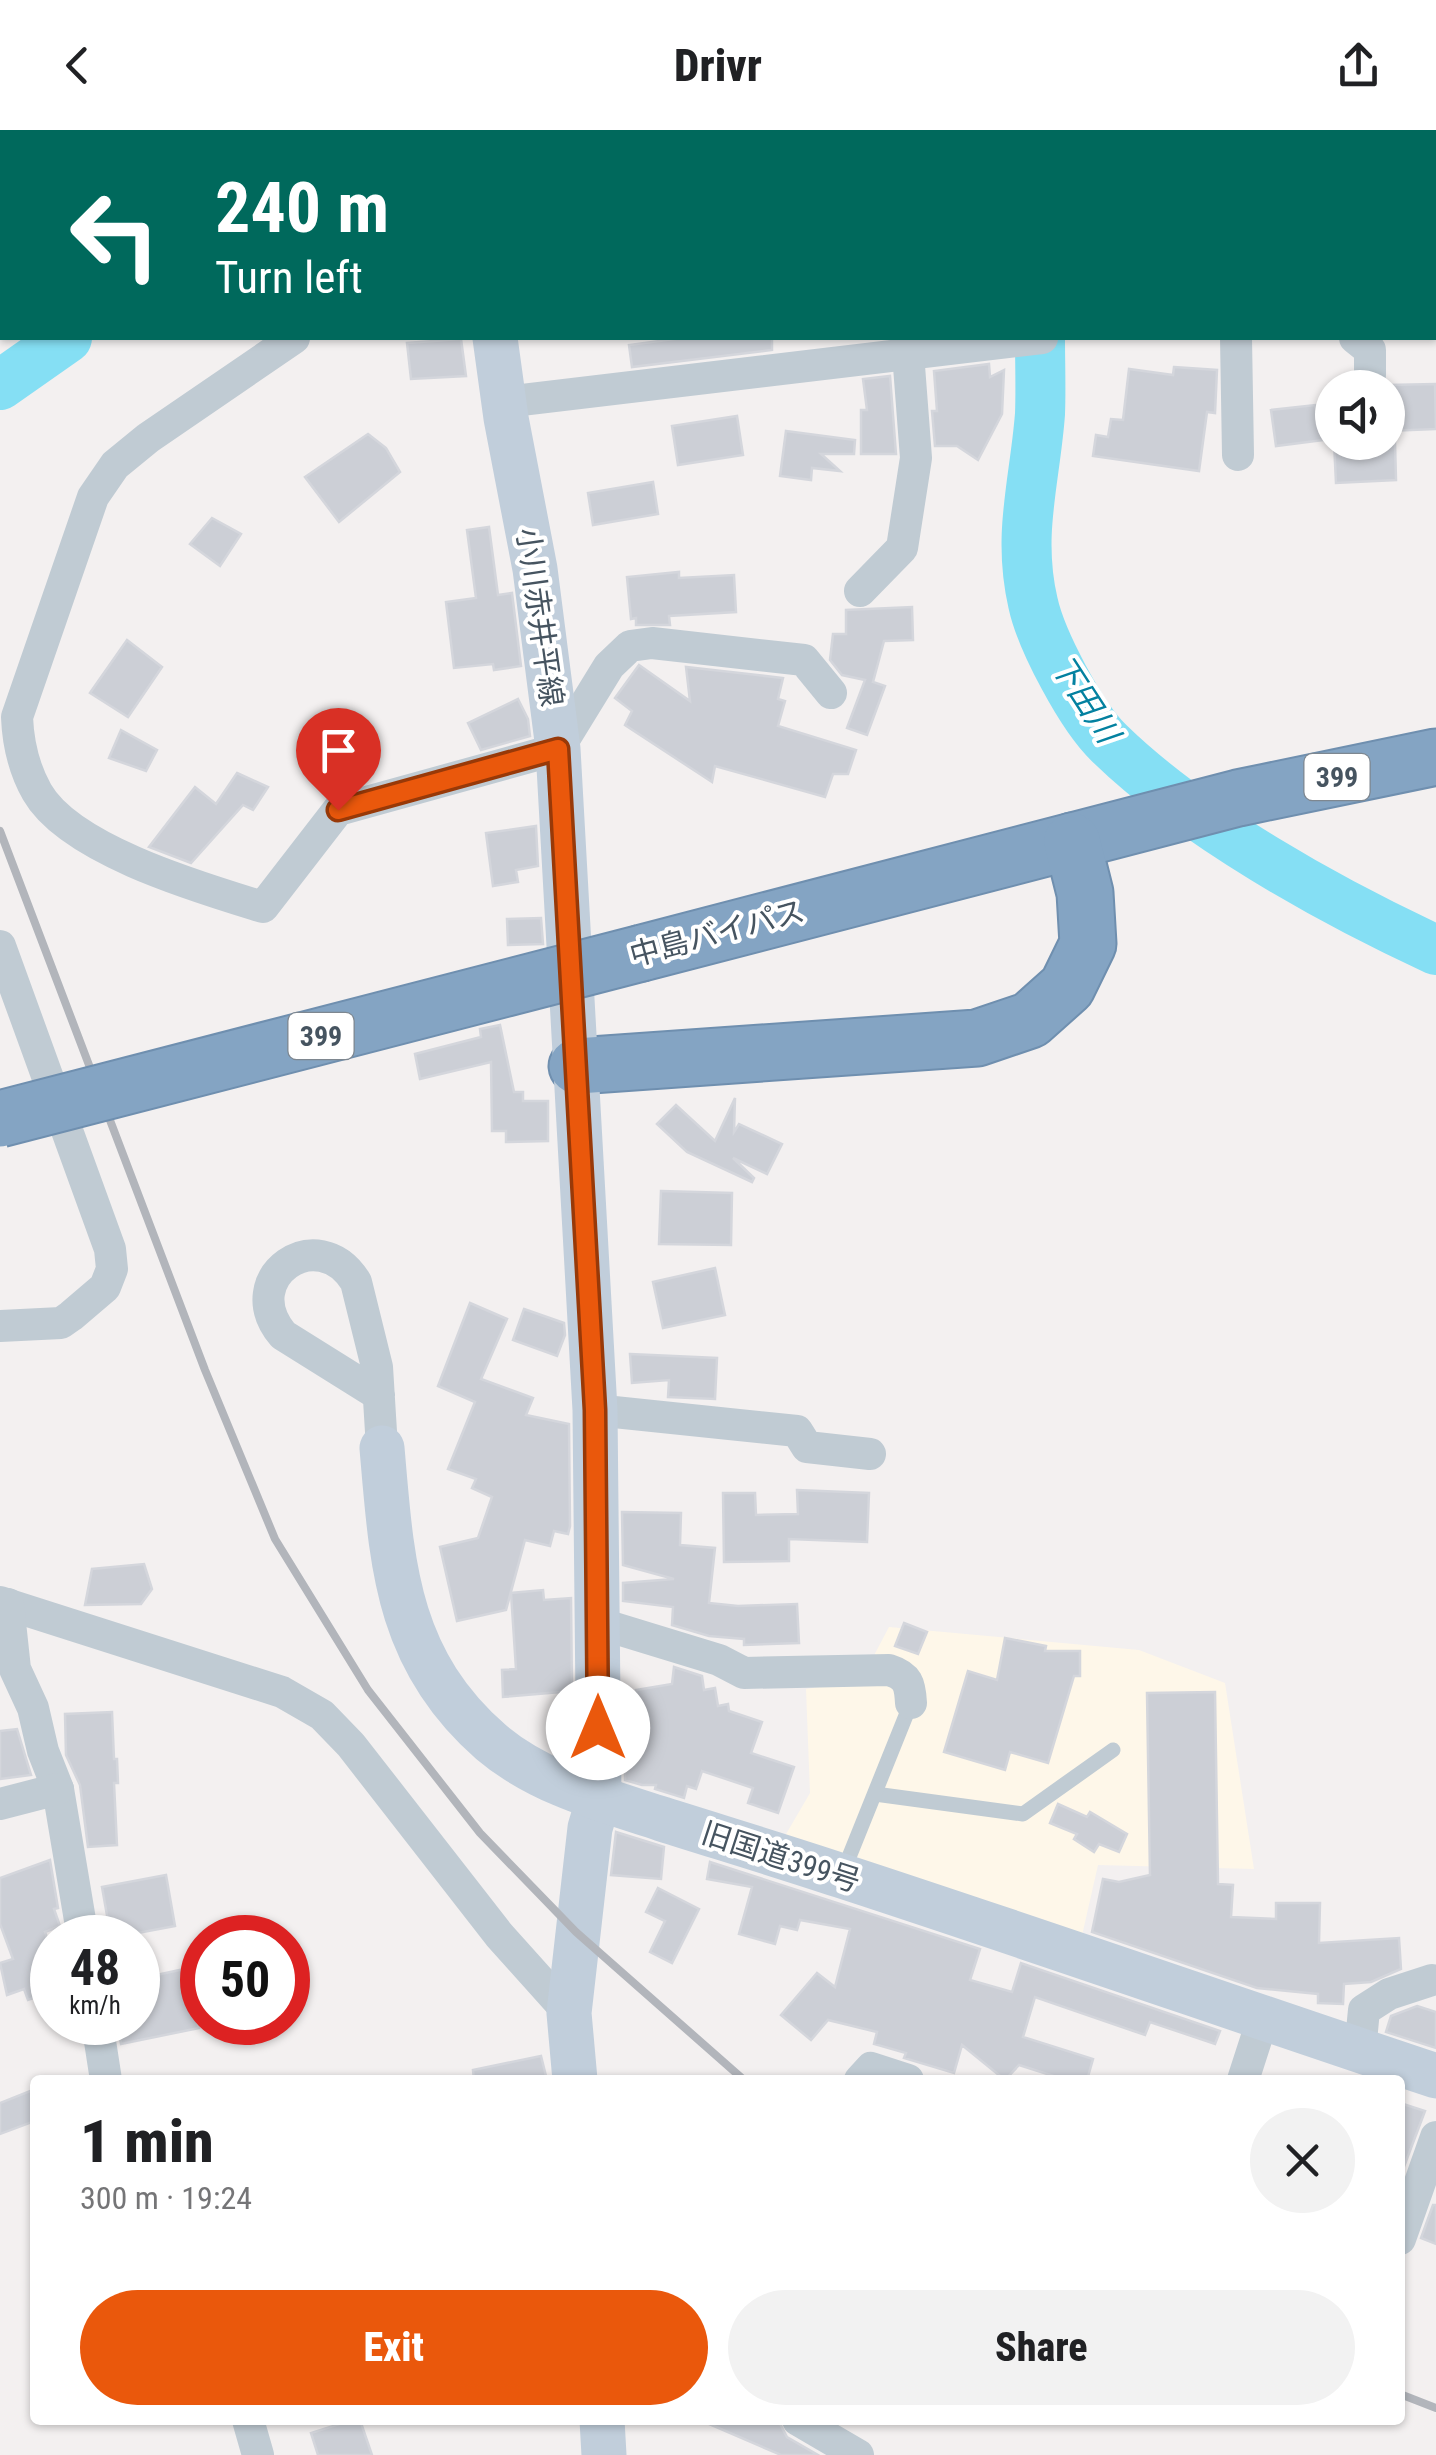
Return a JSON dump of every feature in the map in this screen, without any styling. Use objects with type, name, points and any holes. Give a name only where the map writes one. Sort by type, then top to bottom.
[{"type":"highway","name":"中島バイパス","points":[[0,1119],[1238,798],[1436,757]]},
{"type":"highway","points":[[577,1066],[977,1038],[1030,1020],[1067,988],[1088,944],[1085,893],[1072,841]]},
{"type":"street","points":[[291,340],[148,438],[115,465],[93,497],[17,716],[18,743],[37,792],[58,817],[122,857],[165,876],[263,908],[338,810],[558,749],[608,666],[630,646],[652,643],[804,660],[831,693]]},
{"type":"street","name":"小川赤井平線","points":[[496,340],[535,569],[558,749],[595,1410],[598,1798],[585,1863],[568,2013],[574,2075]]},
{"type":"street","points":[[504,402],[831,350],[908,353],[1026,340]]},
{"type":"street","points":[[1236,340],[1238,456]]},
{"type":"street","points":[[1358,340],[1370,350],[1370,370]]},
{"type":"street","points":[[860,590],[902,548],[916,458],[908,353]]},
{"type":"street","points":[[0,946],[7,988],[110,1249],[112,1269],[106,1287],[61,1323],[0,1326]]},
{"type":"street","name":"旧国道399号","points":[[379,1395],[391,1558],[402,1608],[422,1656],[448,1696],[492,1743],[543,1776],[598,1798],[1436,2076]]},
{"type":"street","points":[[595,1410],[796,1430],[807,1446],[870,1454]]},
{"type":"street","points":[[79,1915],[58,1789],[43,1751],[33,1708],[15,1669],[4,1603],[282,1692],[322,1715],[351,1745],[499,1935],[568,2013]]},
{"type":"street","points":[[598,1623],[719,1660],[744,1673],[888,1670],[902,1674],[910,1684],[911,1703]]},
{"type":"street","points":[[0,1804],[58,1789]]},
{"type":"street","points":[[1360,2051],[1364,2010],[1388,1994],[1432,1980]]},
{"type":"street","points":[[1246,2075],[1263,2018]]},
{"type":"street","points":[[101,2045],[105,2075]]},
{"type":"street","points":[[865,2075],[871,2068],[893,2075]]},
{"type":"street","points":[[1405,2224],[1436,2137]]},
{"type":"street","points":[[249,2425],[258,2455]]},
{"type":"street","points":[[602,2425],[604,2455]]},
{"type":"street","points":[[807,2425],[858,2455]]},
{"type":"lane","points":[[842,1876],[911,1703]]},
{"type":"lane","points":[[874,1794],[1022,1814],[1113,1750]]},
{"type":"shaded area","points":[[889,1627],[1139,1650],[1225,1683],[1254,1869],[1098,1865],[1081,1940],[768,1865],[810,1793],[806,1689],[861,1680]]},
{"type":"building","points":[[461,340],[466,376],[411,379],[407,343]]},
{"type":"building","points":[[667,340],[772,340],[772,350],[632,367],[629,345]]},
{"type":"building","points":[[989,364],[990,377],[1004,370],[1002,414],[978,460],[957,446],[935,446],[934,371]]},
{"type":"building","points":[[1174,367],[1217,370],[1215,413],[1207,412],[1199,471],[1093,456],[1096,435],[1108,437],[1111,419],[1123,420],[1129,369],[1173,375]]},
{"type":"building","points":[[890,376],[896,454],[861,454],[861,410],[867,410],[863,379]]},
{"type":"building","points":[[1435,384],[1436,429],[1405,430],[1405,385]]},
{"type":"building","points":[[1315,405],[1315,441],[1276,446],[1271,410]]},
{"type":"building","points":[[737,416],[743,455],[678,465],[672,426]]},
{"type":"building","points":[[786,431],[855,440],[854,454],[821,454],[840,471],[812,468],[811,480],[780,476]]},
{"type":"building","points":[[368,434],[386,448],[400,472],[339,522],[305,477]]},
{"type":"building","points":[[1335,460],[1395,460],[1396,480],[1336,483]]},
{"type":"building","points":[[653,482],[658,514],[593,525],[588,493]]},
{"type":"building","points":[[212,518],[241,534],[220,566],[190,544]]},
{"type":"building","points":[[489,527],[498,595],[512,593],[521,666],[494,670],[493,664],[454,668],[446,602],[476,598],[467,530]]},
{"type":"building","points":[[679,572],[679,578],[734,575],[736,612],[669,616],[670,625],[636,625],[636,618],[631,619],[627,577]]},
{"type":"building","points":[[912,607],[913,640],[884,641],[873,682],[885,686],[867,735],[847,728],[865,680],[842,675],[830,660],[833,634],[846,634],[846,610]]},
{"type":"building","points":[[127,640],[162,667],[128,717],[90,693]]},
{"type":"building","points":[[639,665],[690,701],[686,667],[783,678],[778,699],[785,701],[778,726],[856,750],[848,774],[833,774],[825,797],[715,766],[712,782],[625,725],[632,711],[615,698]]},
{"type":"building","points":[[518,699],[528,719],[530,736],[481,750],[468,723]]},
{"type":"building","points":[[121,730],[157,750],[146,771],[109,758]]},
{"type":"building","points":[[237,773],[268,787],[253,810],[243,805],[191,863],[149,847],[195,787],[216,804]]},
{"type":"building","points":[[536,826],[538,866],[516,870],[518,882],[493,886],[486,833]]},
{"type":"building","points":[[541,918],[543,944],[508,945],[507,919]]},
{"type":"building","points":[[500,1025],[514,1092],[523,1092],[523,1101],[548,1101],[548,1141],[506,1142],[506,1131],[492,1131],[491,1062],[420,1079],[415,1054],[481,1037],[480,1029]]},
{"type":"building","points":[[735,1098],[734,1132],[739,1124],[782,1144],[767,1174],[733,1158],[754,1178],[752,1182],[687,1152],[657,1124],[676,1105],[715,1141]]},
{"type":"building","points":[[661,1191],[732,1193],[731,1245],[659,1244]]},
{"type":"building","points":[[715,1268],[725,1315],[663,1328],[653,1282]]},
{"type":"building","points":[[470,1303],[507,1319],[481,1379],[533,1398],[526,1415],[569,1424],[570,1526],[568,1534],[554,1531],[550,1546],[525,1540],[506,1610],[457,1621],[440,1547],[478,1538],[492,1497],[472,1488],[476,1479],[448,1469],[475,1402],[438,1386]]},
{"type":"building","points":[[524,1309],[564,1323],[565,1335],[557,1356],[513,1340]]},
{"type":"building","points":[[630,1354],[717,1358],[715,1399],[668,1397],[669,1380],[632,1383]]},
{"type":"building","points":[[797,1490],[869,1493],[867,1542],[789,1539],[789,1561],[724,1562],[723,1493],[755,1493],[756,1515],[798,1514]]},
{"type":"building","points":[[622,1512],[681,1513],[680,1545],[715,1548],[709,1603],[797,1604],[799,1643],[744,1645],[744,1639],[709,1636],[672,1625],[673,1607],[623,1601],[623,1583],[674,1579],[623,1565]]},
{"type":"building","points":[[144,1564],[152,1589],[141,1604],[85,1605],[92,1569]]},
{"type":"building","points":[[543,1590],[544,1600],[571,1598],[572,1691],[503,1697],[502,1670],[516,1669],[511,1593]]},
{"type":"building","points":[[904,1623],[927,1632],[918,1654],[895,1646]]},
{"type":"building","points":[[1005,1638],[1046,1646],[1045,1651],[1080,1651],[1080,1676],[1074,1676],[1048,1763],[1010,1752],[1005,1770],[944,1752],[968,1671],[997,1680]]},
{"type":"building","points":[[674,1667],[702,1676],[704,1690],[715,1688],[718,1706],[728,1704],[729,1711],[762,1722],[751,1753],[794,1767],[778,1813],[748,1803],[753,1788],[702,1771],[696,1789],[687,1786],[684,1798],[655,1789],[656,1785],[625,1780],[625,1739],[644,1738],[636,1690],[672,1684]]},
{"type":"building","points":[[1215,1692],[1218,1884],[1233,1885],[1231,1917],[1276,1919],[1276,1903],[1320,1903],[1319,1943],[1399,1938],[1401,1969],[1371,1982],[1344,1984],[1343,2004],[1318,2003],[1318,1994],[1257,1988],[1092,1932],[1103,1879],[1119,1882],[1150,1875],[1147,1693]]},
{"type":"building","points":[[112,1712],[118,1783],[114,1783],[117,1845],[88,1847],[80,1785],[66,1755],[65,1714]]},
{"type":"building","points":[[17,1729],[31,1775],[0,1779],[0,1731]]},
{"type":"building","points":[[1058,1804],[1087,1817],[1090,1812],[1127,1834],[1119,1852],[1099,1844],[1094,1852],[1074,1839],[1077,1834],[1050,1823]]},
{"type":"building","points":[[616,1832],[664,1847],[661,1879],[611,1875]]},
{"type":"building","points":[[50,1860],[58,1908],[54,1909],[56,1915],[30,1915],[28,2000],[24,1989],[7,1995],[0,1963],[13,1959],[0,1924],[0,1878]]},
{"type":"building","points":[[710,1862],[980,1949],[970,1980],[1012,1992],[1021,1963],[1220,2031],[1215,2044],[1150,2022],[1145,2035],[1035,1997],[1023,2037],[1093,2059],[1088,2075],[1050,2075],[1019,2065],[1010,2075],[999,2075],[962,2045],[954,2073],[874,2044],[877,2032],[828,2020],[811,2040],[781,2015],[817,1973],[835,1987],[850,1929],[800,1920],[797,1930],[780,1926],[775,1944],[739,1934],[752,1887],[707,1879]]},
{"type":"building","points":[[166,1875],[175,1926],[160,1929],[160,1915],[107,1915],[102,1887]]},
{"type":"building","points":[[658,1888],[699,1909],[672,1963],[650,1952],[665,1921],[646,1912]]},
{"type":"building","points":[[180,1970],[180,2032],[160,2036],[160,1974]]},
{"type":"building","points":[[1417,2006],[1436,2012],[1436,2048],[1386,2032],[1391,2016]]},
{"type":"building","points":[[541,2056],[546,2075],[474,2075],[473,2070]]},
{"type":"building","points":[[30,2091],[30,2123],[0,2134],[0,2103]]},
{"type":"building","points":[[1405,2105],[1425,2111],[1405,2164]]},
{"type":"building","points":[[1436,2205],[1436,2244],[1421,2238]]},
{"type":"building","points":[[336,2425],[362,2425],[372,2455],[318,2455],[311,2433]]},
{"type":"building","points":[[712,2425],[781,2425],[787,2437],[818,2455],[781,2455]]},
{"type":"waterway","points":[[0,385],[64,340]]},
{"type":"waterway","name":"下田川","points":[[1040,340],[1040,414],[1027,531],[1029,578],[1044,637],[1086,715],[1109,743],[1143,773],[1221,832],[1308,885],[1436,950]]},
{"type":"railway","points":[[0,831],[205,1370],[275,1539],[368,1690],[480,1833],[576,1932],[738,2075]]},
{"type":"railway","points":[[1405,2396],[1436,2408]]},
{"type":"route","points":[[338,810],[558,749],[595,1410],[598,1728]]}]
